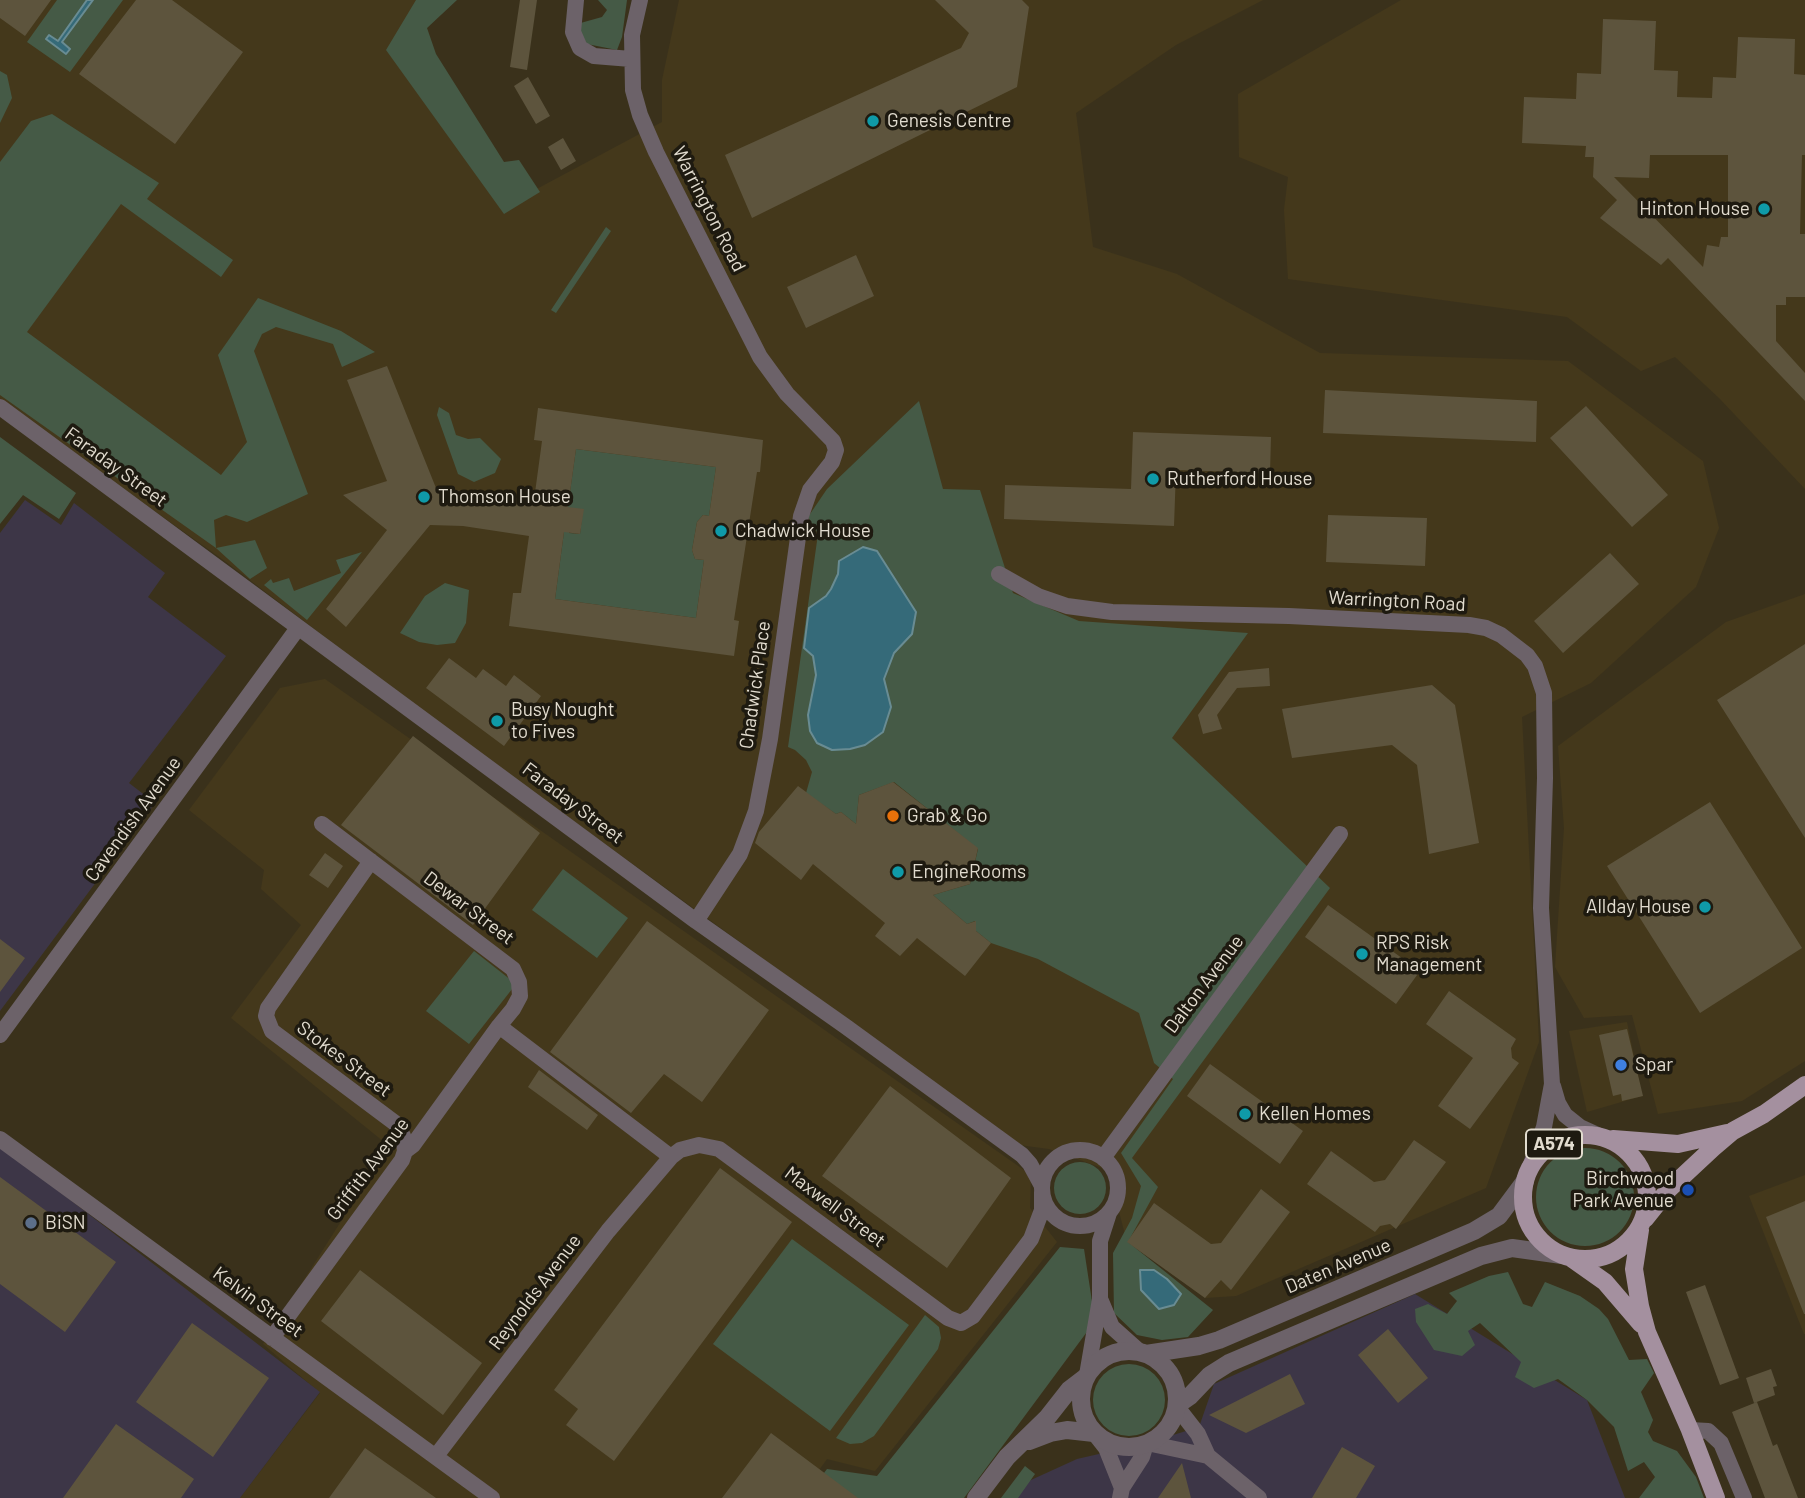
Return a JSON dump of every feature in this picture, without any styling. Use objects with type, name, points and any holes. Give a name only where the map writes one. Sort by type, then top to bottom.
[{"type":"main road","name":"A574","points":[[1567,1257],[1599,1258],[1617,1251],[1632,1239],[1692,1166],[1733,1131],[1764,1114],[1805,1085]]},
{"type":"main road","name":"A574","points":[[1647,1332],[1616,1293],[1567,1257],[1546,1246],[1533,1231],[1525,1212],[1523,1192],[1527,1177],[1540,1155],[1565,1138],[1580,1135],[1678,1144],[1733,1131]]},
{"type":"main road","name":"A574","points":[[1605,1138],[1621,1146],[1636,1161],[1645,1180],[1648,1201],[1635,1251],[1636,1286],[1647,1332],[1716,1498]]},
{"type":"street","points":[[576,0],[573,32],[580,48],[594,56],[631,59]]},
{"type":"street","name":"Warrington Road","points":[[640,0],[632,35],[633,90],[640,115],[656,152],[760,357],[787,394],[833,441],[836,450]]},
{"type":"street","name":"Faraday Street","points":[[0,407],[696,921],[1021,1155],[1030,1164],[1042,1189]]},
{"type":"street","name":"Chadwick Place","points":[[696,921],[740,853],[756,811],[770,739],[801,516],[810,490],[832,462],[836,450]]},
{"type":"street","name":"Warrington Road","points":[[999,574],[1038,596],[1067,606],[1112,612],[1289,616],[1469,625],[1486,628],[1501,635],[1527,655],[1535,666],[1544,693],[1545,778],[1541,908],[1552,1084],[1565,1115],[1580,1127],[1605,1138]]},
{"type":"street","name":"Cavendish Avenue","points":[[0,1035],[298,628]]},
{"type":"street","name":"Dewar Street","points":[[323,824],[513,969],[519,982],[520,996],[499,1026]]},
{"type":"street","name":"Dalton Avenue","points":[[1102,1158],[1340,834]]},
{"type":"street","name":"Stokes Street","points":[[371,861],[268,1008],[266,1016],[272,1031],[395,1123],[403,1136],[405,1151]]},
{"type":"street","points":[[499,1026],[671,1157]]},
{"type":"street","name":"Griffith Avenue","points":[[272,1338],[402,1160],[405,1151],[413,1145],[499,1026]]},
{"type":"street","name":"Warrington Road","points":[[1527,1177],[1544,1127],[1552,1084]]},
{"type":"street","name":"Kelvin Street","points":[[0,1139],[492,1498]]},
{"type":"street","name":"Maxwell Street","points":[[671,1157],[680,1150],[699,1144],[719,1149],[948,1318],[961,1323],[973,1316],[1031,1239],[1042,1210],[1042,1189]]},
{"type":"street","points":[[1021,1155],[1047,1157],[1082,1150],[1093,1152],[1110,1165],[1118,1184],[1115,1204],[1104,1226],[1099,1254],[1100,1299],[1081,1393],[1086,1422],[1106,1448],[1121,1493]]},
{"type":"street","points":[[1060,1156],[1047,1169],[1042,1189],[1050,1213],[1091,1242],[1099,1254]]},
{"type":"street","name":"Reynolds Avenue","points":[[436,1456],[608,1231],[671,1157]]},
{"type":"street","name":"Daten Avenue","points":[[1143,1353],[1199,1346],[1219,1340],[1474,1231],[1499,1216],[1527,1177]]},
{"type":"street","points":[[1031,1239],[1054,1228],[1093,1224],[1110,1212]]},
{"type":"street","points":[[1121,1493],[1147,1443],[1168,1427],[1177,1406],[1191,1396],[1210,1375],[1228,1363],[1481,1255],[1513,1248],[1567,1257]]},
{"type":"street","points":[[1100,1299],[1112,1327],[1143,1353],[1165,1366],[1173,1379],[1177,1406],[1198,1434],[1208,1456],[1259,1498]]},
{"type":"street","points":[[976,1498],[1007,1457],[1047,1418],[1069,1390],[1101,1360],[1112,1353],[1143,1353]]},
{"type":"street","points":[[1019,1445],[1050,1433],[1067,1430],[1095,1433],[1117,1446],[1129,1447],[1147,1443],[1208,1456]]},
{"type":"street","points":[[1690,1430],[1708,1431],[1721,1443],[1744,1498]]},
{"type":"shaded area","points":[[0,0],[435,0],[402,48],[503,207],[662,122],[662,80],[679,0],[1263,0],[1176,45],[1076,113],[1093,247],[1177,274],[1320,353],[1568,361],[1703,461],[1719,528],[1696,587],[1591,683],[1522,717],[1539,1042],[1486,1188],[1236,1296],[1205,1298],[1127,1242],[1108,1170],[1049,1149],[1019,1145],[428,715],[222,559],[0,401]]},
{"type":"shaded area","points":[[1401,0],[1805,0],[1805,489],[1719,398],[1675,357],[1641,371],[1567,317],[1288,279],[1284,210],[1288,177],[1239,157],[1238,94]]},
{"type":"shaded area","points":[[25,500],[61,525],[74,503],[165,573],[148,597],[226,656],[129,783],[155,803],[0,1011],[0,533]]},
{"type":"shaded area","points":[[1805,594],[1805,1061],[1742,1101],[1658,1114],[1632,1015],[1584,1018],[1555,967],[1564,828],[1558,746],[1726,622]]},
{"type":"shaded area","points":[[325,679],[1031,1175],[1030,1208],[1057,1242],[875,1471],[827,1459],[799,1498],[240,1498],[320,1393],[263,1344],[389,1146],[231,1018],[301,925],[261,889],[264,870],[189,810],[280,688]]},
{"type":"shaded area","points":[[1627,1022],[1642,1096],[1587,1112],[1569,1031]]},
{"type":"shaded area","points":[[0,1146],[320,1392],[240,1498],[0,1498]]},
{"type":"shaded area","points":[[1805,1175],[1805,1334],[1804,1334],[1749,1196]]},
{"type":"shaded area","points":[[1415,1294],[1587,1400],[1625,1498],[1008,1498],[1020,1485],[1077,1459],[1147,1443],[1199,1427],[1214,1384]]},
{"type":"green space","points":[[57,0],[123,0],[70,72],[27,42]]},
{"type":"green space","points":[[416,0],[457,0],[427,28],[436,54],[504,162],[519,160],[540,192],[504,214],[386,50]]},
{"type":"green space","points":[[598,0],[627,0],[622,37],[617,50],[587,44],[581,35],[577,24],[602,17],[607,10]]},
{"type":"green space","points":[[0,71],[7,75],[12,98],[0,123]]},
{"type":"green space","points":[[52,114],[159,183],[147,199],[233,260],[221,277],[121,204],[27,332],[221,475],[247,442],[218,355],[258,298],[341,331],[375,352],[342,367],[333,344],[276,327],[262,334],[254,351],[308,494],[247,522],[226,515],[214,520],[216,548],[0,395],[0,162],[31,121]]},
{"type":"green space","points":[[606,227],[611,231],[556,313],[551,310]]},
{"type":"green space","points":[[919,401],[943,489],[980,490],[1013,593],[1079,621],[1248,633],[1172,738],[1330,888],[1132,1158],[1158,1187],[1128,1242],[1213,1310],[1188,1337],[1162,1340],[1137,1335],[1114,1313],[1113,1253],[1132,1218],[1141,1186],[1121,1153],[1173,1079],[1154,1063],[1139,1013],[1038,959],[991,943],[976,931],[975,921],[967,924],[933,895],[970,884],[978,849],[894,782],[859,795],[856,824],[841,812],[836,814],[806,793],[812,772],[806,760],[788,747],[818,534],[808,517],[827,489]]},
{"type":"green space","points":[[439,407],[449,413],[456,435],[468,439],[480,438],[501,459],[495,473],[474,482],[458,474],[437,415]]},
{"type":"green space","points":[[0,437],[76,493],[59,519],[23,495],[0,524]]},
{"type":"green space","points":[[576,449],[716,467],[709,516],[703,515],[697,522],[692,550],[695,559],[704,560],[696,618],[555,599],[566,517],[571,518],[569,533],[580,534],[583,509],[567,513]]},
{"type":"green space","points":[[255,540],[267,568],[250,579],[216,548]]},
{"type":"green space","points":[[362,552],[307,620],[264,585],[271,579],[273,583],[289,578],[294,591],[341,573],[336,560]]},
{"type":"green space","points":[[445,583],[469,590],[466,623],[455,643],[437,645],[419,642],[400,633],[425,596]]},
{"type":"green space","points":[[563,869],[628,918],[597,958],[532,910]]},
{"type":"green space","points":[[474,951],[516,984],[469,1044],[426,1011]]},
{"type":"green space","points":[[1585,1148],[1604,1152],[1620,1162],[1630,1178],[1634,1197],[1630,1216],[1620,1232],[1604,1242],[1585,1246],[1566,1242],[1550,1232],[1540,1216],[1536,1197],[1540,1178],[1550,1162],[1566,1152]]},
{"type":"green space","points":[[1080,1162],[1099,1169],[1106,1188],[1099,1207],[1080,1214],[1061,1207],[1054,1188],[1061,1169]]},
{"type":"green space","points":[[792,1239],[909,1325],[830,1431],[713,1344]]},
{"type":"green space","points":[[1060,1247],[1084,1249],[1095,1321],[964,1498],[805,1498],[827,1469],[877,1476]]},
{"type":"green space","points":[[1508,1272],[1523,1304],[1532,1307],[1545,1282],[1580,1296],[1608,1319],[1629,1360],[1647,1359],[1654,1373],[1641,1392],[1653,1420],[1648,1432],[1653,1441],[1677,1451],[1696,1477],[1704,1498],[1639,1498],[1655,1477],[1644,1462],[1628,1471],[1614,1427],[1587,1400],[1558,1379],[1534,1388],[1515,1377],[1521,1362],[1480,1323],[1468,1331],[1475,1345],[1462,1356],[1434,1350],[1416,1322],[1415,1309],[1428,1304],[1447,1314],[1457,1301],[1449,1293],[1489,1276]]},
{"type":"green space","points":[[925,1315],[939,1327],[941,1338],[938,1349],[874,1436],[862,1443],[850,1444],[836,1438]]},
{"type":"green space","points":[[1129,1364],[1149,1370],[1159,1380],[1165,1400],[1159,1420],[1149,1430],[1129,1436],[1109,1430],[1099,1420],[1093,1400],[1099,1380],[1109,1370]]},
{"type":"green space","points":[[1025,1466],[1035,1474],[1018,1498],[1001,1498]]},
{"type":"water","points":[[87,0],[93,0],[62,42],[70,49],[66,54],[46,39],[49,35],[58,41]]},
{"type":"water","points":[[863,547],[877,551],[916,612],[912,634],[894,653],[884,679],[891,707],[883,732],[865,745],[832,750],[817,743],[810,731],[808,715],[816,675],[813,656],[804,648],[809,608],[831,589],[838,574],[839,561]]},
{"type":"water","points":[[1140,1270],[1154,1270],[1167,1279],[1181,1294],[1174,1305],[1159,1309],[1141,1290]]},
{"type":"building","points":[[0,0],[51,0],[25,36],[0,18]]},
{"type":"building","points":[[136,0],[172,0],[243,52],[175,144],[79,74]]},
{"type":"building","points":[[520,0],[537,0],[527,70],[510,67]]},
{"type":"building","name":"Genesis Centre","points":[[935,0],[1022,0],[1029,7],[1017,87],[752,218],[725,155],[961,48],[969,33]]},
{"type":"building","name":"Hinton House","points":[[1603,19],[1656,21],[1654,70],[1678,71],[1677,97],[1712,98],[1713,77],[1736,78],[1738,37],[1795,39],[1794,74],[1805,75],[1805,155],[1802,155],[1800,234],[1805,234],[1805,297],[1786,297],[1786,305],[1776,305],[1776,341],[1805,373],[1805,401],[1668,258],[1661,265],[1600,218],[1617,200],[1593,177],[1594,157],[1585,157],[1586,146],[1522,143],[1524,97],[1576,99],[1577,73],[1601,74]],"holes":[[[1650,155],[1728,155],[1728,237],[1721,237],[1719,247],[1707,245],[1703,267],[1614,177],[1649,178]]]},
{"type":"building","points":[[528,77],[550,116],[536,124],[514,86]]},
{"type":"building","points":[[563,138],[576,161],[561,170],[548,147]]},
{"type":"building","points":[[856,255],[874,296],[806,328],[787,287]]},
{"type":"building","name":"Chadwick House","points":[[387,366],[436,488],[534,500],[542,441],[534,440],[538,408],[763,440],[760,472],[757,472],[734,620],[739,621],[734,656],[509,626],[513,593],[521,593],[529,536],[463,526],[430,525],[346,627],[326,609],[387,530],[343,495],[387,481],[347,380]],"holes":[[[576,449],[716,467],[709,516],[703,515],[697,522],[692,550],[695,559],[704,560],[696,618],[555,599],[564,532],[580,534],[584,509],[568,507]]]},
{"type":"building","points":[[1325,390],[1537,401],[1536,442],[1323,433]]},
{"type":"building","points":[[1586,406],[1668,495],[1632,527],[1550,438]]},
{"type":"building","name":"Rutherford House","points":[[1133,432],[1271,437],[1270,473],[1176,470],[1174,526],[1004,519],[1005,485],[1131,489]]},
{"type":"building","points":[[1328,515],[1427,518],[1425,566],[1326,562]]},
{"type":"building","points":[[1610,553],[1639,584],[1563,653],[1534,621]]},
{"type":"building","points":[[1805,644],[1805,838],[1717,700]]},
{"type":"building","name":"Busy Nought to Fives","points":[[449,658],[476,678],[483,669],[506,686],[514,675],[541,696],[504,746],[426,688]]},
{"type":"building","points":[[1269,668],[1270,686],[1237,688],[1217,715],[1222,729],[1203,734],[1198,715],[1229,672]]},
{"type":"building","points":[[1432,685],[1455,705],[1479,843],[1429,854],[1417,765],[1392,745],[1292,758],[1282,709]]},
{"type":"building","points":[[413,736],[540,833],[473,925],[341,825]]},
{"type":"building","name":"EngineRooms","points":[[893,782],[978,848],[970,884],[933,895],[967,924],[976,921],[976,931],[991,943],[965,976],[917,938],[900,956],[875,936],[885,923],[813,864],[801,880],[755,843],[759,832],[798,786],[836,814],[841,812],[856,824],[859,795]]},
{"type":"building","name":"Allday House","points":[[1710,802],[1802,948],[1700,1013],[1607,866]]},
{"type":"building","points":[[325,853],[343,866],[328,888],[309,875]]},
{"type":"building","name":"RPS Risk Management","points":[[1328,905],[1420,971],[1396,1004],[1305,937]]},
{"type":"building","points":[[647,921],[769,1010],[702,1102],[664,1074],[631,1113],[550,1052]]},
{"type":"building","points":[[0,939],[25,958],[0,992]]},
{"type":"building","points":[[1449,991],[1516,1039],[1511,1048],[1512,1058],[1519,1063],[1470,1129],[1438,1106],[1473,1058],[1426,1024]]},
{"type":"building","name":"Spar","points":[[1627,1029],[1643,1096],[1622,1101],[1621,1094],[1613,1096],[1599,1035]]},
{"type":"building","name":"Kellen Homes","points":[[1210,1064],[1303,1131],[1280,1164],[1187,1096]]},
{"type":"building","points":[[539,1070],[598,1115],[587,1130],[528,1087]]},
{"type":"building","points":[[890,1086],[1011,1178],[947,1268],[822,1176]]},
{"type":"building","points":[[1414,1140],[1446,1162],[1396,1229],[1390,1224],[1380,1226],[1375,1232],[1307,1184],[1331,1151],[1374,1182],[1385,1180]]},
{"type":"building","points":[[720,1168],[792,1222],[614,1461],[566,1425],[578,1409],[554,1390]]},
{"type":"building","name":"BiSN","points":[[0,1177],[116,1262],[65,1332],[0,1284]]},
{"type":"building","points":[[1261,1189],[1290,1212],[1231,1290],[1221,1280],[1205,1298],[1127,1242],[1154,1203],[1211,1244],[1221,1243]]},
{"type":"building","points":[[1805,1201],[1805,1314],[1804,1314],[1766,1217]]},
{"type":"building","points":[[360,1270],[482,1363],[443,1415],[321,1321]]},
{"type":"building","points":[[1705,1285],[1739,1378],[1720,1385],[1686,1292]]},
{"type":"building","points":[[192,1323],[269,1378],[213,1457],[136,1402]]},
{"type":"building","points":[[1388,1329],[1428,1378],[1398,1403],[1358,1355]]},
{"type":"building","points":[[1771,1369],[1777,1386],[1773,1387],[1775,1395],[1754,1403],[1746,1378]]},
{"type":"building","points":[[1290,1374],[1305,1404],[1246,1433],[1209,1415]]},
{"type":"building","points":[[1757,1402],[1773,1446],[1777,1444],[1798,1498],[1765,1498],[1732,1412]]},
{"type":"building","points":[[116,1424],[194,1479],[181,1498],[63,1498]]},
{"type":"building","points":[[771,1433],[858,1498],[722,1498]]},
{"type":"building","points":[[1342,1447],[1375,1466],[1356,1498],[1312,1498]]},
{"type":"building","points":[[365,1448],[436,1498],[329,1498]]},
{"type":"building","points":[[1182,1463],[1191,1498],[1158,1498]]},
{"type":"place","name":"Genesis Centre","points":[[873,121]]},
{"type":"place","name":"Hinton House","points":[[1764,209]]},
{"type":"place","name":"Rutherford House","points":[[1153,479]]},
{"type":"place","name":"Thomson House","points":[[424,497]]},
{"type":"place","name":"Chadwick House","points":[[721,531]]},
{"type":"place","name":"Busy Nought to Fives","points":[[497,721]]},
{"type":"place","name":"Grab & Go","points":[[893,816]]},
{"type":"place","name":"EngineRooms","points":[[898,872]]},
{"type":"place","name":"Allday House","points":[[1705,907]]},
{"type":"place","name":"RPS Risk Management","points":[[1362,954]]},
{"type":"place","name":"Spar","points":[[1621,1065]]},
{"type":"place","name":"Kellen Homes","points":[[1245,1114]]},
{"type":"place","name":"Birchwood Park Avenue","points":[[1688,1190]]},
{"type":"place","name":"BiSN","points":[[31,1223]]}]
